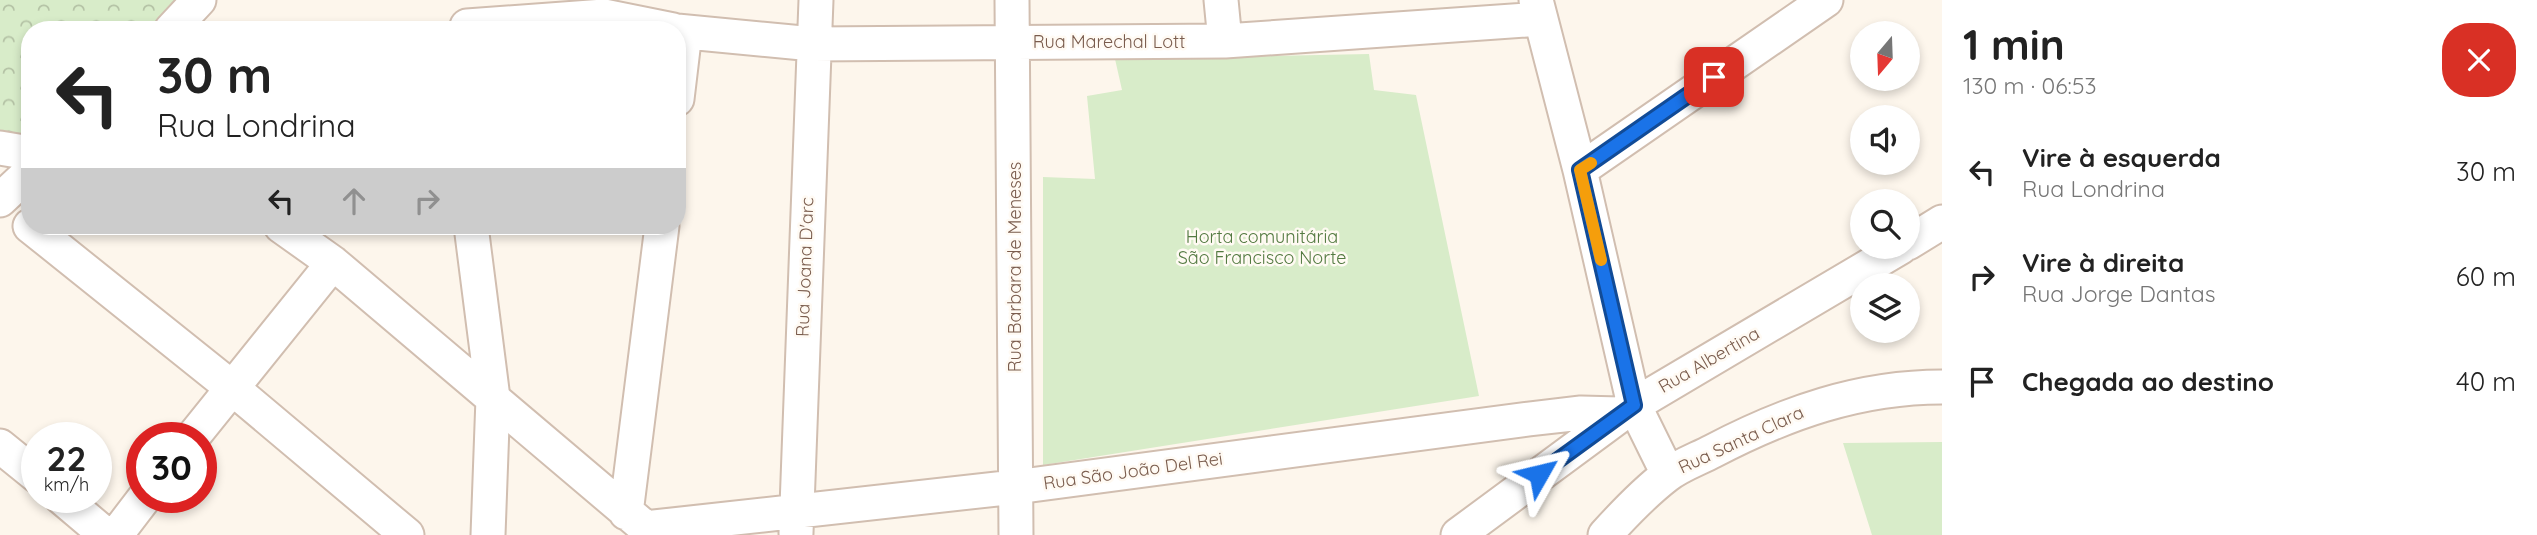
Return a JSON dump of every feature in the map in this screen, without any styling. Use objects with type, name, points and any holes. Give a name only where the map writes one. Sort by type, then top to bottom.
[{"type":"street","points":[[180,21],[200,0]]},
{"type":"street","name":"Rua Joana D'arc","points":[[796,524],[816,0]]},
{"type":"street","name":"Rua Barbara de Meneses","points":[[1012,0],[1016,535]]},
{"type":"street","points":[[1221,0],[1225,41]]},
{"type":"street","points":[[1580,170],[1826,0]]},
{"type":"street","name":"Rua Marechal Lott","points":[[467,19],[606,8],[647,21]]},
{"type":"street","points":[[1539,10],[1580,170],[1627,409],[1668,474]]},
{"type":"street","name":"Rua Marechal Lott","points":[[686,32],[813,44],[1225,41],[1539,10]]},
{"type":"street","points":[[0,148],[21,152]]},
{"type":"street","points":[[21,181],[0,201],[21,218]]},
{"type":"street","points":[[1920,236],[1942,222]]},
{"type":"street","points":[[41,235],[231,387],[407,535]]},
{"type":"street","points":[[294,235],[333,262],[642,525]]},
{"type":"street","points":[[472,235],[493,398],[488,535]]},
{"type":"street","points":[[642,525],[661,235]]},
{"type":"street","name":"Rua Albertina","points":[[1458,535],[1627,409],[1881,259]]},
{"type":"street","points":[[204,422],[333,262]]},
{"type":"street","name":"Rua Santa Clara","points":[[1605,535],[1668,474],[1766,425],[1846,397],[1886,390],[1942,387]]},
{"type":"street","name":"Rua São João Del Rei","points":[[642,525],[796,524],[1015,487],[1542,417],[1627,409]]},
{"type":"street","points":[[0,446],[21,464]]},
{"type":"street","points":[[80,513],[106,535]]},
{"type":"street","points":[[116,535],[133,513]]},
{"type":"green space","points":[[0,0],[199,0],[179,21],[21,21],[21,138],[0,138]]},
{"type":"green space","name":"Horta comunitária São Francisco Norte","points":[[1369,54],[1374,90],[1416,95],[1479,396],[1043,465],[1043,177],[1095,179],[1087,96],[1122,90],[1115,59]]},
{"type":"green space","points":[[1942,442],[1942,535],[1872,535],[1843,443]]},
{"type":"slow traffic","points":[[1591,163],[1580,170],[1601,260]]},
{"type":"route","points":[[1539,474],[1634,405],[1580,170],[1714,77]]}]
